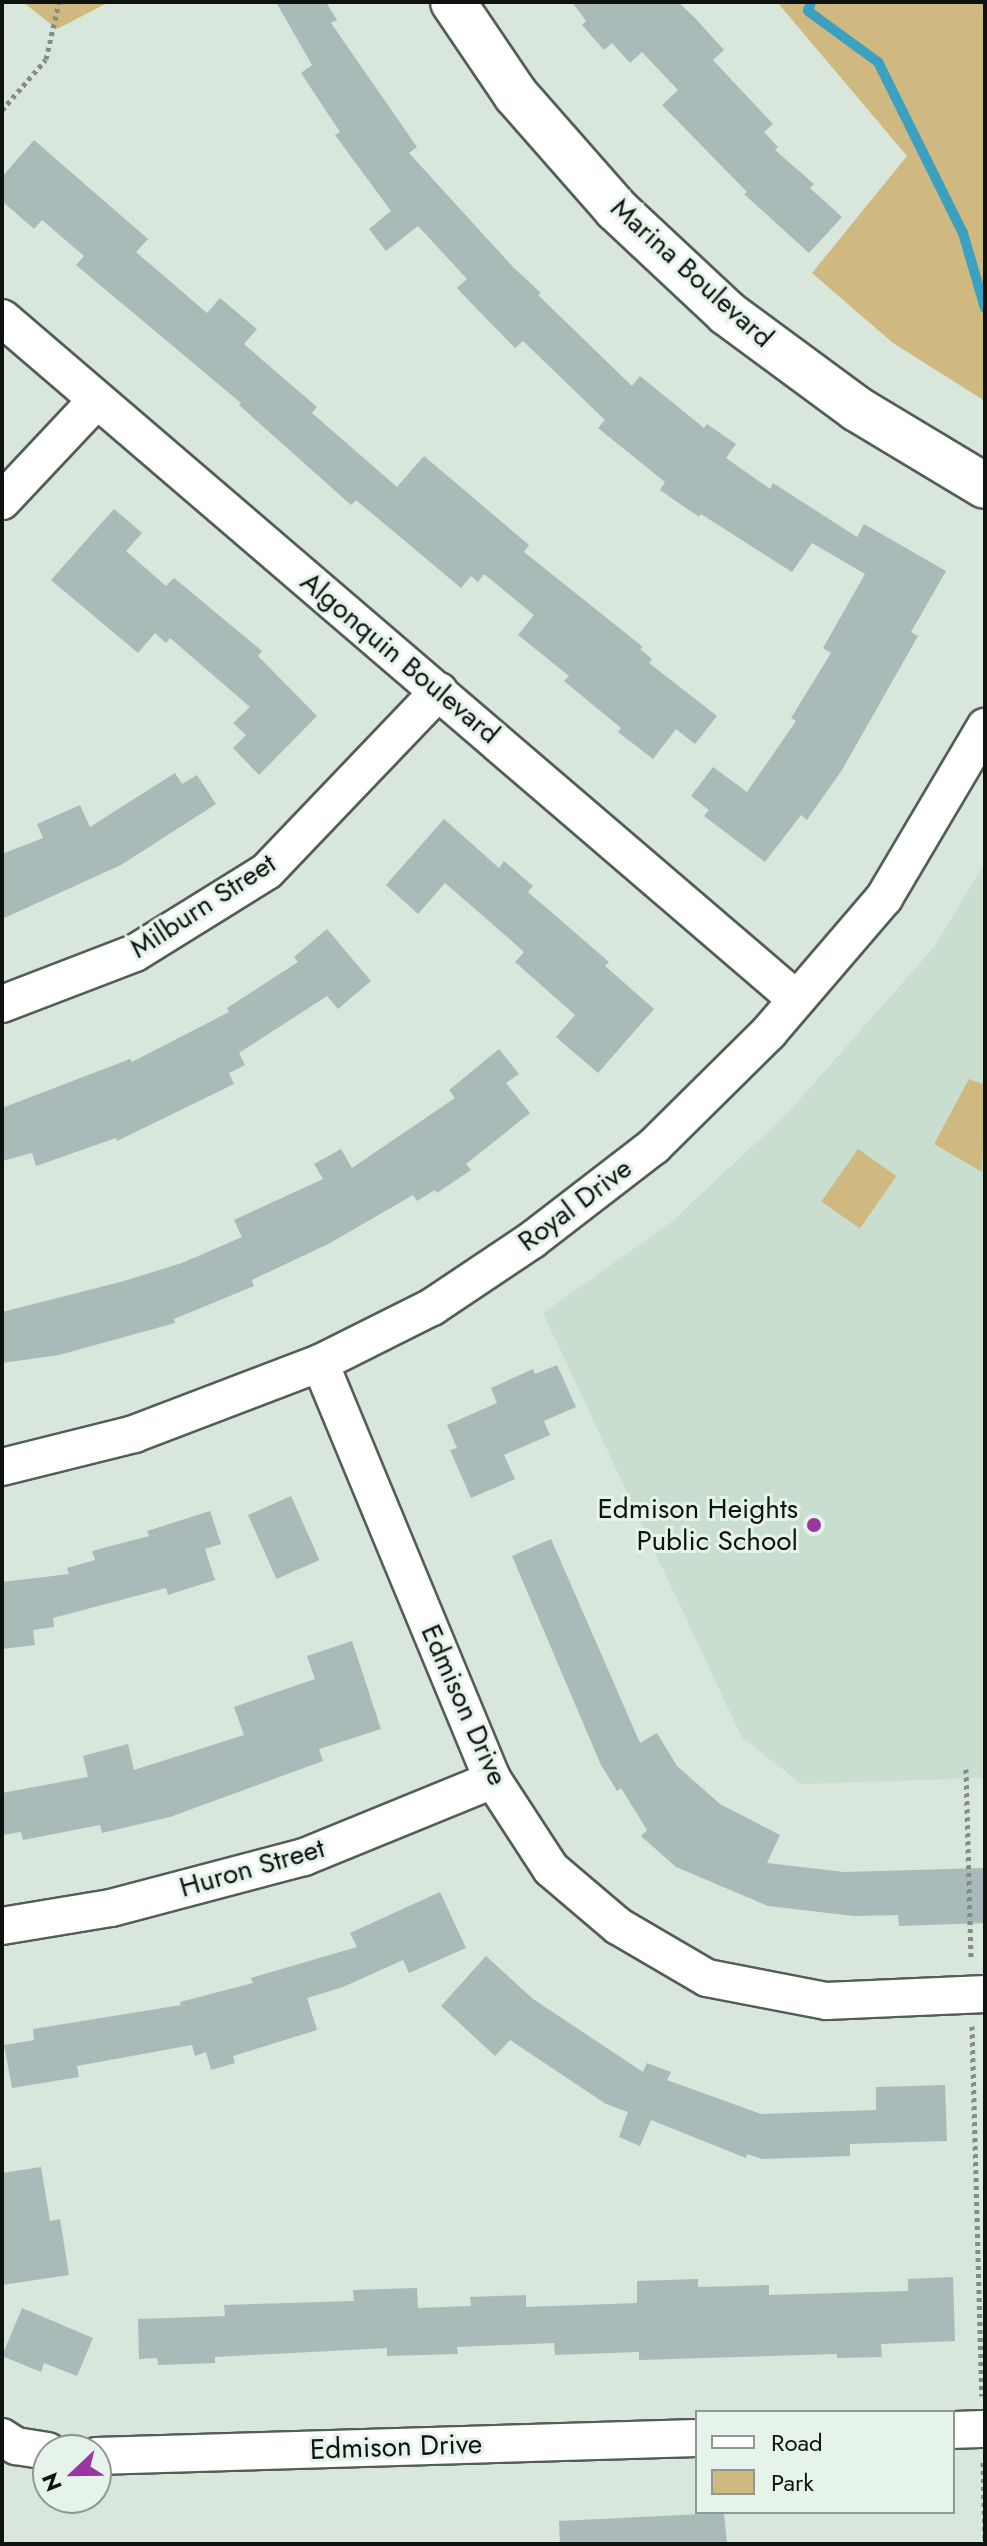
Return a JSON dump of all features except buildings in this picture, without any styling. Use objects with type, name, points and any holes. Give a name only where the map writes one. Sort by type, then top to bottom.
[{"type":"street","name":"Marina Boulevard","points":[[453,2],[516,95],[616,209],[727,313],[857,409],[985,486]]},
{"type":"street","name":"Algonquin Boulevard","points":[[2,318],[796,999]]},
{"type":"street","points":[[2,501],[96,401]]},
{"type":"street","name":"Milburn Street","points":[[2,1004],[135,953],[267,871],[439,691]]},
{"type":"street","name":"Royal Drive","points":[[2,1467],[134,1434],[320,1363],[432,1307],[532,1240],[654,1146],[769,1032],[884,898],[985,727]]},
{"type":"street","name":"Edmison Drive","points":[[320,1363],[493,1780],[551,1869],[618,1926],[707,1978],[827,2001],[978,1995]]},
{"type":"street","name":"Huron Street","points":[[2,1926],[111,1908],[304,1857],[493,1780]]},
{"type":"street","points":[[2,2437],[16,2446],[32,2448]]},
{"type":"street","name":"Edmison Drive","points":[[112,2456],[695,2438]]},
{"type":"path","points":[[2,110],[46,59],[59,2]]},
{"type":"path","points":[[966,1769],[978,1995],[974,2430],[985,2544]]},
{"type":"shaded area","name":"Edmison Heights Public School","points":[[985,863],[985,1778],[802,1784],[742,1738],[543,1313],[669,1224],[786,1115],[935,946]]},
{"type":"green space","points":[[23,2],[109,2],[57,29]]},
{"type":"green space","points":[[777,2],[985,2],[985,401],[893,343],[812,273],[907,156]]},
{"type":"green space","points":[[969,1079],[985,1085],[982,1172],[934,1144]]},
{"type":"green space","points":[[858,1149],[897,1176],[860,1228],[821,1201]]},
{"type":"waterway","points":[[811,2],[808,11],[878,62],[963,233],[985,308]]},
{"type":"place","name":"Edmison Heights Public School","points":[[814,1525]]}]
